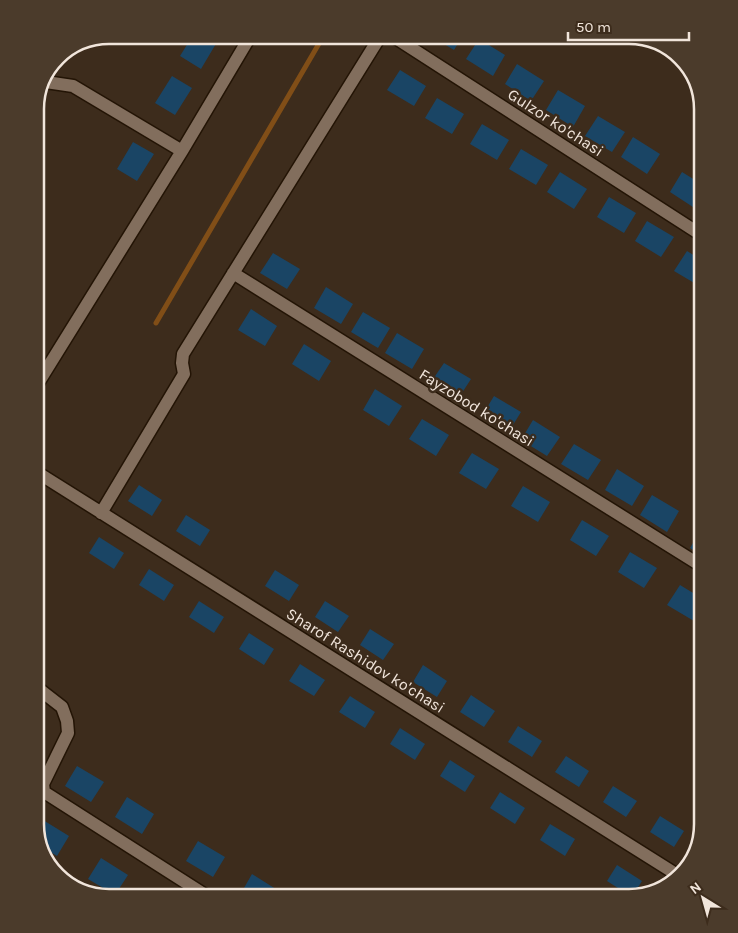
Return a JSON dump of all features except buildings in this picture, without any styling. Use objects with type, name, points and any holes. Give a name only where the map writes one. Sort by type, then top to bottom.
[{"type":"street","points":[[44,373],[182,151],[246,44]]},
{"type":"street","points":[[101,513],[184,374],[183,354],[375,44]]},
{"type":"street","name":"Gulzor ko'chasi","points":[[405,44],[694,230]]},
{"type":"street","points":[[49,82],[74,86],[182,151]]},
{"type":"street","name":"Fayzobod ko'chasi","points":[[233,273],[694,561]]},
{"type":"street","name":"Sharof Rashidov ko'chasi","points":[[44,477],[673,872]]},
{"type":"street","points":[[44,693],[62,707],[67,721],[68,733],[44,782]]},
{"type":"street","points":[[44,792],[196,889]]},
{"type":"waterway","points":[[156,323],[319,44]]}]
